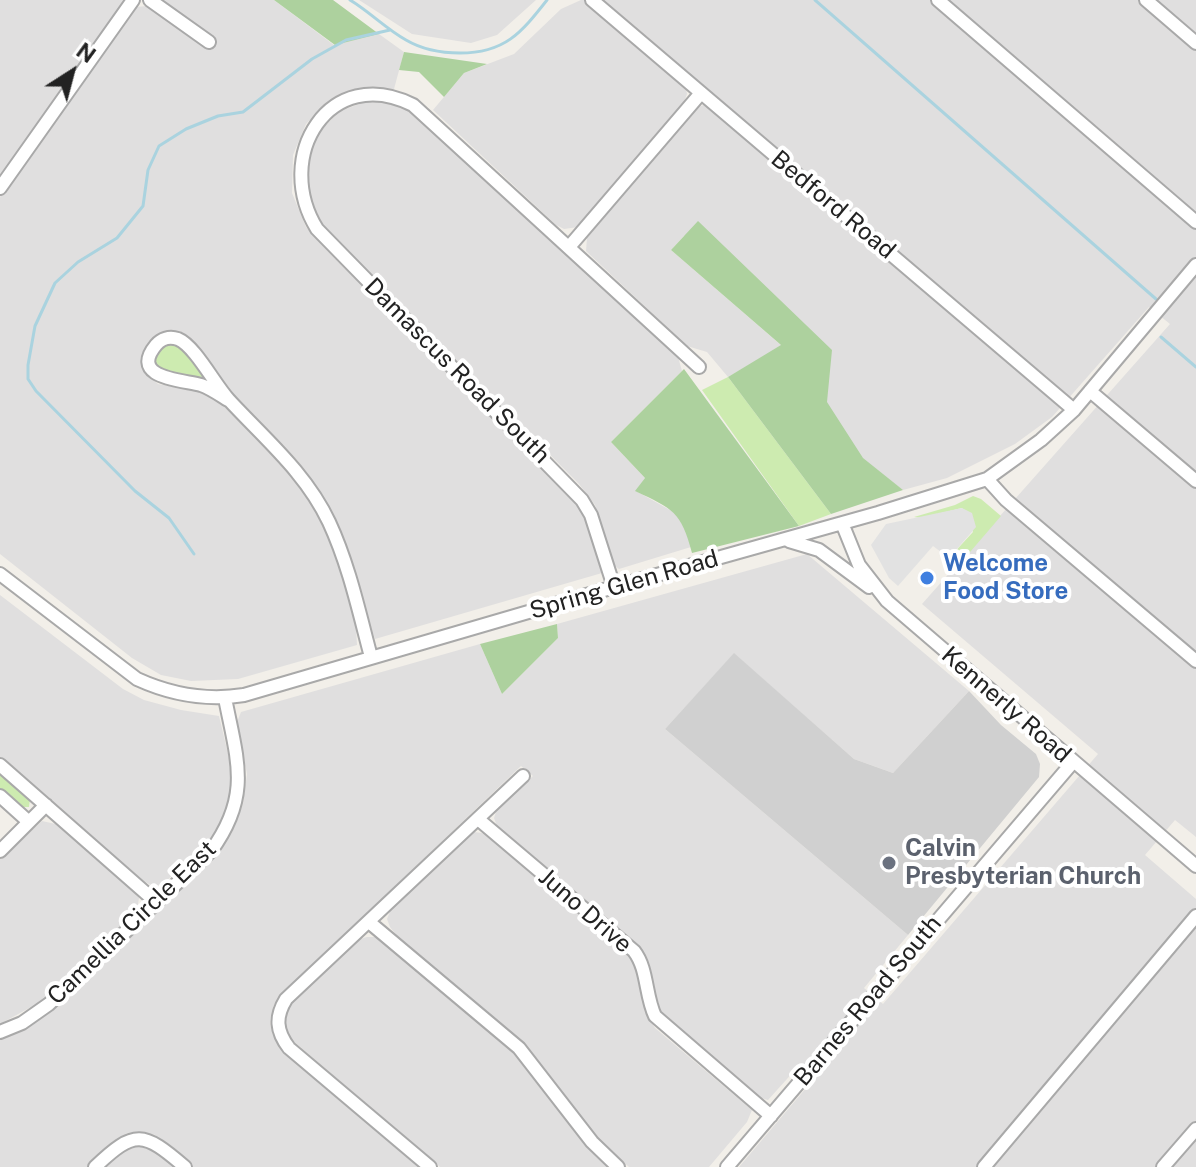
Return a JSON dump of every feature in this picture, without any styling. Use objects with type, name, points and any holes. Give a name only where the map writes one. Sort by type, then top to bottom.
[{"type":"street","points":[[0,188],[133,0]]},
{"type":"street","points":[[150,0],[209,42]]},
{"type":"street","name":"Bedford Road","points":[[592,0],[1074,410]]},
{"type":"street","points":[[938,0],[1196,222]]},
{"type":"street","points":[[1146,0],[1196,43]]},
{"type":"street","points":[[699,367],[569,247],[701,93]]},
{"type":"street","name":"Damascus Road South","points":[[569,247],[425,113],[396,97],[369,94],[342,102],[315,128],[301,161],[301,193],[307,213],[317,229],[571,486],[591,515],[614,587]]},
{"type":"street","name":"Spring Glen Road","points":[[0,574],[137,679],[177,694],[225,698],[244,695],[786,540],[987,479],[1041,440],[1074,410],[1196,265]]},
{"type":"street","points":[[228,400],[204,386],[160,378],[151,370],[150,362],[158,342],[168,338],[180,340],[190,349],[228,400],[290,462],[310,488],[329,521],[342,553],[371,657]]},
{"type":"street","points":[[1090,391],[1196,481]]},
{"type":"street","points":[[987,479],[1006,500],[1196,661]]},
{"type":"street","name":"Kennerly Road","points":[[842,523],[859,565],[884,598],[1196,866]]},
{"type":"street","points":[[786,540],[819,550],[884,598]]},
{"type":"street","name":"Camellia Circle East","points":[[0,1032],[22,1023],[49,1004],[211,851],[232,817],[237,798],[239,772],[225,698]]},
{"type":"street","name":"Barnes Road South","points":[[727,1167],[1073,762]]},
{"type":"street","points":[[0,765],[156,902]]},
{"type":"street","points":[[430,1167],[289,1048],[278,1030],[277,1018],[286,999],[523,776]]},
{"type":"street","points":[[0,796],[29,822]]},
{"type":"street","points":[[0,851],[46,805]]},
{"type":"street","name":"Juno Drive","points":[[478,819],[634,951],[641,960],[655,1016],[771,1116]]},
{"type":"street","points":[[984,1167],[1196,916]]},
{"type":"street","points":[[369,922],[519,1048],[592,1142],[618,1167]]},
{"type":"street","points":[[1163,1167],[1196,1129]]},
{"type":"street","points":[[95,1167],[117,1146],[140,1138],[163,1148],[185,1167]]},
{"type":"shaded area","points":[[0,0],[126,0],[0,178]]},
{"type":"shaded area","points":[[162,0],[274,0],[334,45],[379,34],[404,52],[394,89],[359,88],[326,103],[306,124],[293,155],[292,193],[306,227],[573,499],[584,517],[602,573],[375,639],[333,513],[298,461],[212,372],[186,336],[171,331],[158,334],[146,351],[144,372],[158,384],[211,394],[226,404],[276,454],[307,493],[326,526],[343,575],[356,626],[357,645],[238,679],[191,681],[161,675],[132,658],[0,554],[0,197],[136,7],[147,6],[195,40],[202,28]]},
{"type":"shaded area","points":[[359,0],[536,0],[497,35],[471,43],[412,34]]},
{"type":"shaded area","points":[[581,0],[1196,0],[1196,837],[1175,820],[1145,855],[1196,899],[1196,1167],[739,1167],[812,1081],[796,1069],[768,1100],[758,1097],[662,1015],[643,951],[497,826],[494,818],[497,809],[533,776],[521,766],[280,996],[273,1007],[270,1023],[273,1035],[285,1051],[419,1167],[193,1167],[155,1135],[140,1132],[127,1133],[90,1167],[0,1167],[0,1039],[30,1026],[66,999],[219,851],[232,832],[243,804],[247,774],[237,722],[241,712],[480,644],[502,694],[558,638],[557,624],[807,554],[969,691],[893,773],[854,759],[734,654],[665,729],[908,935],[864,988],[883,1004],[1098,754],[922,604],[1170,324],[1149,307],[1052,417],[1015,444],[947,478],[903,490],[855,457],[824,409],[819,371],[684,236],[671,250],[782,346],[728,377],[707,352],[687,346],[586,251],[587,238],[696,108],[706,104],[686,88],[684,102],[578,227],[564,229],[556,225],[433,110],[464,73],[514,54],[561,9]]},
{"type":"shaded area","points":[[388,101],[406,107],[425,120],[678,357],[682,371],[611,442],[645,478],[636,491],[679,515],[691,547],[619,569],[615,566],[595,505],[579,484],[322,225],[310,201],[306,174],[311,147],[320,131],[340,111],[365,102]]},
{"type":"shaded area","points":[[962,508],[972,513],[976,527],[949,558],[933,546],[898,586],[889,578],[871,545],[886,524]]},
{"type":"shaded area","points":[[0,595],[123,689],[144,700],[219,716],[232,770],[231,791],[224,818],[207,843],[162,885],[152,886],[144,881],[0,758]]},
{"type":"shaded area","points":[[734,653],[854,759],[893,773],[969,691],[1001,725],[1036,754],[1040,764],[1039,777],[908,935],[665,729]]},
{"type":"shaded area","points":[[42,821],[60,825],[135,891],[139,898],[137,910],[42,1001],[0,1024],[0,859]]},
{"type":"shaded area","points":[[474,832],[492,840],[630,957],[636,969],[645,1012],[655,1028],[752,1110],[747,1122],[709,1167],[629,1167],[598,1138],[527,1047],[400,940],[390,927],[387,919],[391,909]]},
{"type":"shaded area","points":[[377,937],[388,945],[517,1054],[579,1137],[607,1167],[440,1167],[292,1040],[284,1028],[290,1005],[360,939]]},
{"type":"shaded area","points":[[138,1143],[150,1146],[178,1167],[102,1167],[118,1152]]},
{"type":"green space","points":[[274,0],[333,0],[379,34],[335,45]]},
{"type":"green space","points":[[404,52],[487,64],[464,73],[444,97],[419,72],[399,70]]},
{"type":"green space","points":[[698,221],[832,350],[827,402],[863,458],[903,490],[831,514],[728,377],[781,345],[671,250]]},
{"type":"green space","points":[[167,343],[182,348],[207,382],[166,375],[156,367],[155,355]]},
{"type":"green space","points":[[684,369],[799,526],[692,553],[684,528],[674,513],[635,491],[645,478],[611,442]]},
{"type":"green space","points":[[728,377],[831,514],[799,526],[702,390]]},
{"type":"green space","points":[[973,496],[1001,516],[958,566],[949,558],[973,532],[962,508],[914,517],[955,505]]},
{"type":"green space","points":[[557,624],[558,638],[502,694],[480,644]]},
{"type":"green space","points":[[0,773],[30,799],[29,807],[21,807],[0,788]]},
{"type":"waterway","points":[[350,0],[412,43],[432,50],[460,53],[489,49],[511,39],[547,0]]},
{"type":"waterway","points":[[815,0],[1156,299]]},
{"type":"waterway","points":[[194,554],[169,518],[135,491],[36,391],[28,379],[35,326],[55,283],[78,262],[117,238],[143,206],[148,170],[159,146],[186,129],[218,116],[243,112],[312,59],[346,40],[390,30]]},
{"type":"waterway","points":[[1161,337],[1196,367]]},
{"type":"place","name":"Welcome Food Store","points":[[927,578]]},
{"type":"place","name":"Calvin Presbyterian Church","points":[[889,863]]}]
